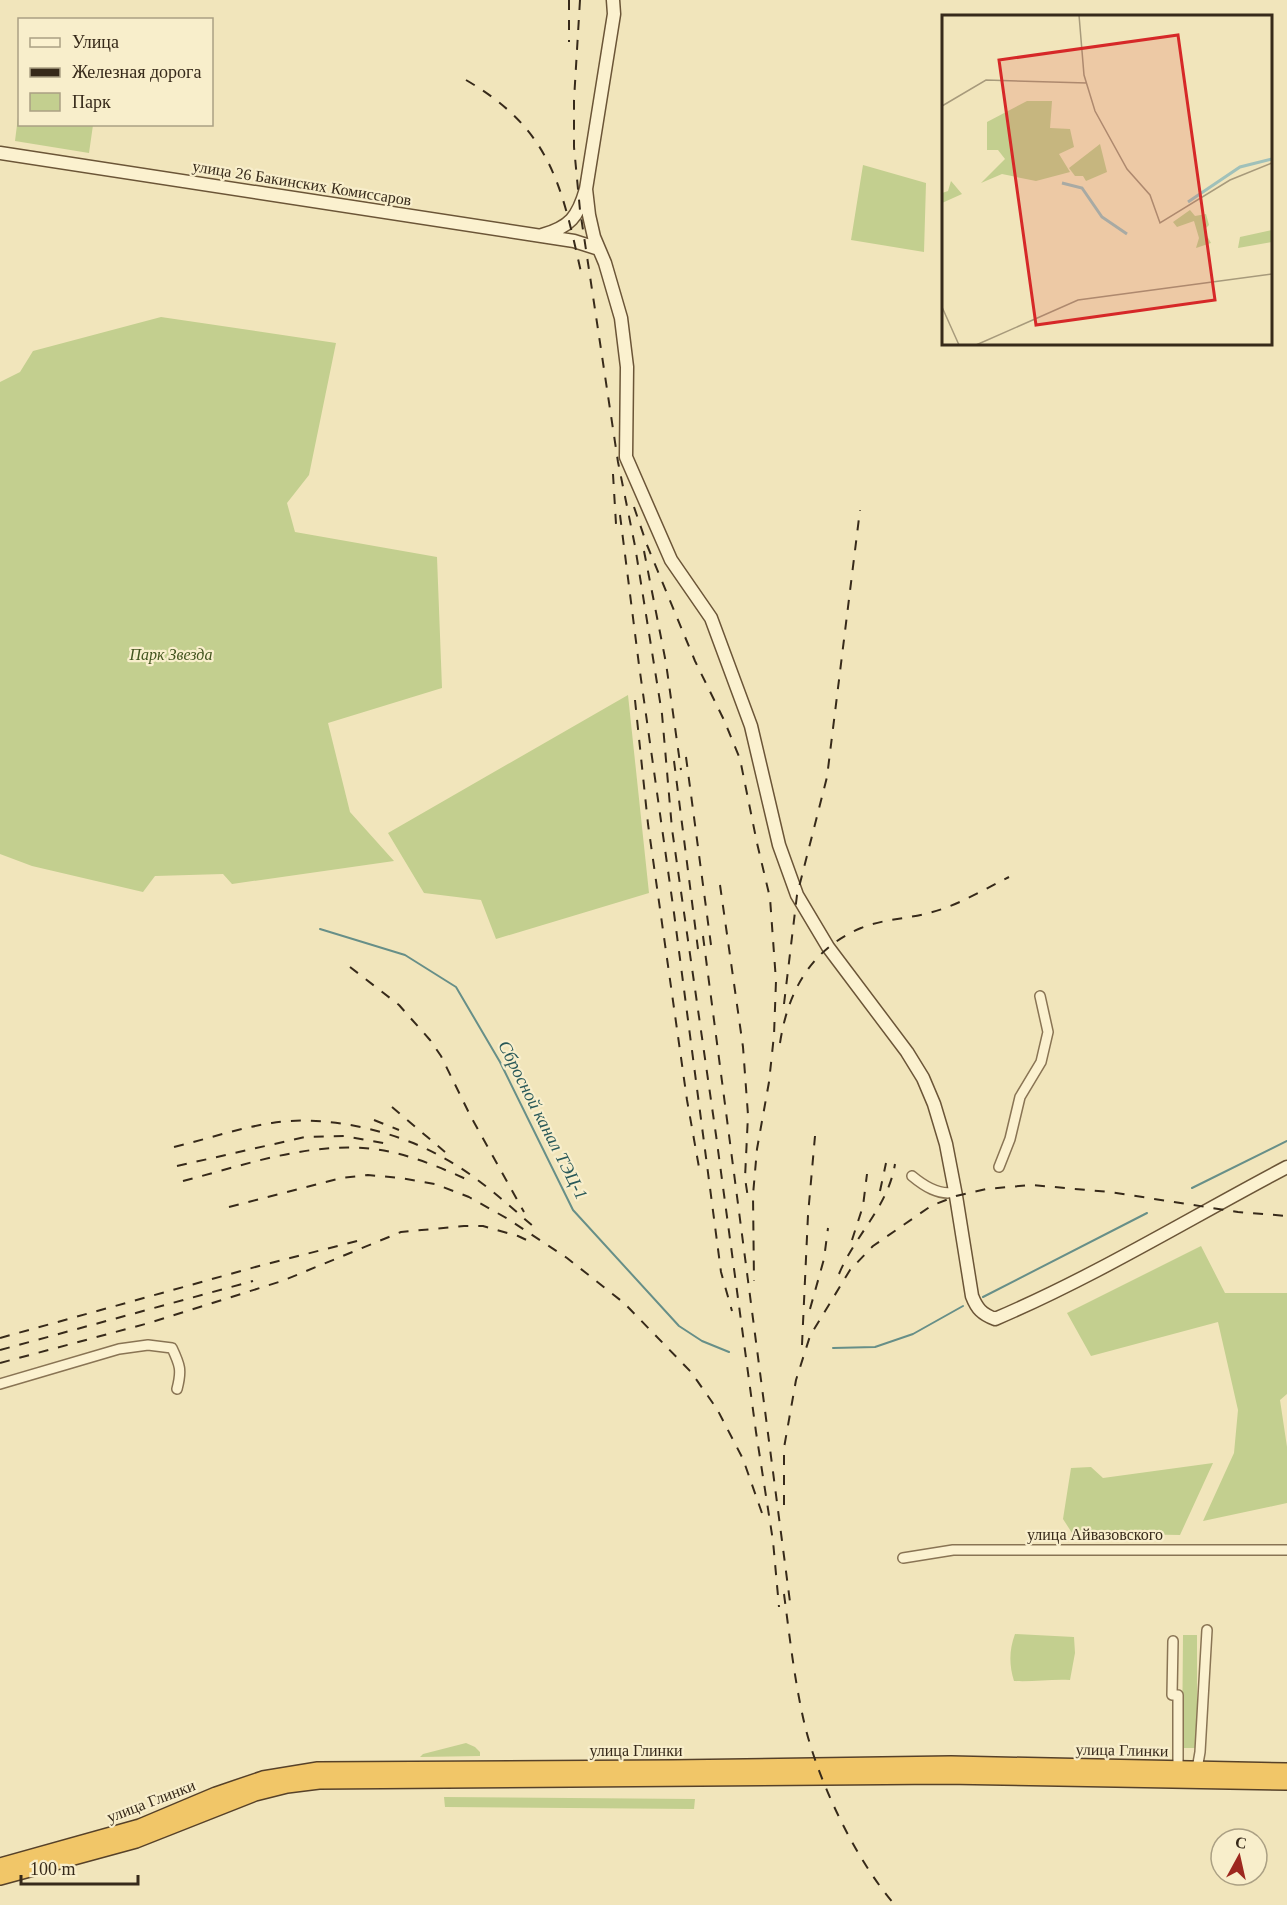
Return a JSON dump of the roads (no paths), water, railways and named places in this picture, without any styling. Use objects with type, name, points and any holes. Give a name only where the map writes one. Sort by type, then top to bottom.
[{"type":"highway","name":"улица Глинки","points":[[1042,1772],[1178,1768],[1287,1771]]},
{"type":"highway","name":"улица Глинки","points":[[0,1877],[140,1827],[246,1784],[291,1773],[337,1769],[487,1774],[1042,1772],[1287,1782]]},
{"type":"highway","name":"улица Глинки","points":[[0,1866],[54,1857]]},
{"type":"main road","points":[[538,236],[557,231],[580,210],[586,189],[614,14],[613,0]]},
{"type":"main road","name":"улица 26 Бакинских Комиссаров","points":[[0,153],[538,236],[585,244],[599,249]]},
{"type":"main road","points":[[586,189],[589,215],[621,318],[627,367],[626,457],[671,560],[711,618],[751,726],[780,845],[797,895],[828,946],[906,1052],[923,1078],[934,1104],[946,1144],[972,1296],[977,1308],[983,1314],[995,1319],[1075,1281],[1287,1167]]},
{"type":"street","points":[[999,1167],[1010,1139],[1020,1097],[1041,1062],[1048,1032],[1040,996]]},
{"type":"street","points":[[912,1176],[925,1187],[948,1193],[955,1192]]},
{"type":"street","points":[[0,1384],[119,1349],[148,1345],[172,1348],[180,1363],[181,1374],[177,1389]]},
{"type":"street","name":"улица Айвазовского","points":[[903,1558],[953,1550],[1287,1550]]},
{"type":"street","points":[[1197,1769],[1201,1742],[1207,1630]]},
{"type":"street","points":[[1173,1641],[1172,1695],[1178,1695],[1178,1768]]},
{"type":"waterway","name":"Сбросной канал ТЭЦ-1","points":[[320,929],[405,955],[456,987],[500,1062],[573,1210],[679,1326],[702,1341],[729,1352]]},
{"type":"waterway","name":"Сбросной канал ТЭЦ-1","points":[[1192,1188],[1287,1141]]},
{"type":"waterway","name":"Сбросной канал ТЭЦ-1","points":[[983,1297],[1147,1213]]},
{"type":"waterway","name":"Сбросной канал ТЭЦ-1","points":[[833,1348],[875,1347],[913,1334],[963,1306]]},
{"type":"railway","points":[[569,0],[569,42]]},
{"type":"railway","points":[[580,0],[574,100],[574,147],[580,210],[618,462],[635,546],[662,714],[672,829],[773,1541],[779,1607]]},
{"type":"railway","points":[[466,80],[517,118],[548,161],[566,211],[581,272]]},
{"type":"railway","points":[[613,474],[616,524]]},
{"type":"railway","points":[[634,507],[647,545],[695,661],[740,759],[770,898],[776,981],[774,1035],[769,1082],[757,1149],[753,1195],[754,1281]]},
{"type":"railway","points":[[784,1004],[797,895],[827,777],[860,510]]},
{"type":"railway","points":[[620,515],[721,1272],[732,1311]]},
{"type":"railway","points":[[644,551],[666,663],[681,770]]},
{"type":"railway","points":[[635,700],[648,824],[687,1100],[700,1173]]},
{"type":"railway","points":[[686,757],[711,945]]},
{"type":"railway","points":[[674,761],[698,949]]},
{"type":"railway","points":[[780,1043],[789,1006],[796,989],[816,960],[843,937],[878,923],[939,910],[1009,877]]},
{"type":"railway","points":[[720,885],[743,1047],[748,1115],[745,1178],[748,1198]]},
{"type":"railway","points":[[703,936],[790,1602]]},
{"type":"railway","points":[[350,967],[399,1005],[430,1040],[441,1056],[471,1117],[524,1212]]},
{"type":"railway","points":[[392,1107],[445,1152]]},
{"type":"railway","points":[[374,1120],[399,1130]]},
{"type":"railway","points":[[174,1147],[272,1123],[315,1121],[361,1127],[405,1140],[444,1158],[480,1181],[534,1227]]},
{"type":"railway","points":[[177,1166],[305,1137],[344,1136],[389,1144]]},
{"type":"railway","points":[[802,1345],[808,1215],[815,1136]]},
{"type":"railway","points":[[183,1181],[272,1157],[317,1149],[340,1148],[376,1149],[403,1155],[468,1180]]},
{"type":"railway","points":[[880,1191],[886,1163]]},
{"type":"railway","points":[[839,1274],[886,1194],[895,1164]]},
{"type":"railway","points":[[852,1240],[863,1206],[867,1174]]},
{"type":"railway","points":[[229,1207],[341,1178],[368,1175],[435,1184],[469,1197],[508,1219],[567,1258],[624,1303],[691,1372],[717,1409],[743,1459],[763,1516]]},
{"type":"railway","points":[[784,1505],[784,1448],[796,1380],[810,1336],[850,1270],[873,1246],[931,1206],[956,1196],[986,1189],[1031,1185],[1110,1192],[1238,1212],[1287,1216]]},
{"type":"railway","points":[[0,1363],[149,1323],[282,1281],[401,1232],[483,1226],[533,1243]]},
{"type":"railway","points":[[810,1309],[824,1259],[828,1228]]},
{"type":"railway","points":[[0,1338],[365,1239]]},
{"type":"railway","points":[[0,1350],[253,1281]]},
{"type":"railway","points":[[784,1594],[799,1697],[806,1730],[821,1775],[830,1799],[854,1845],[895,1905]]},
{"type":"park label","name":"Парк Звезда","points":[[171,654]]}]
